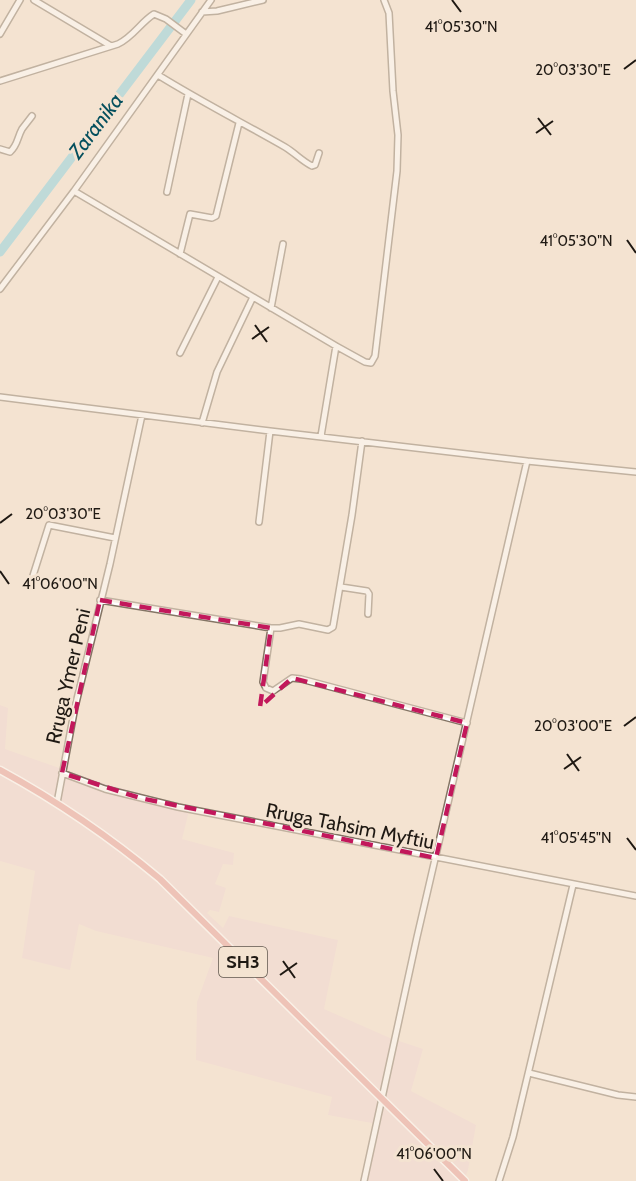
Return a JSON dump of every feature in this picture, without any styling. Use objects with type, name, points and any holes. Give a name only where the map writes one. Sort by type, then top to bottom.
[{"type":"main road","name":"SH3","points":[[0,770],[57,803],[117,845],[160,879],[465,1181]]},
{"type":"street","points":[[0,34],[20,0]]},
{"type":"street","points":[[34,0],[111,46]]},
{"type":"street","points":[[0,289],[74,191],[211,0]]},
{"type":"street","points":[[202,12],[217,11],[263,0]]},
{"type":"street","points":[[384,0],[389,7]]},
{"type":"street","points":[[74,191],[336,346],[364,362],[371,363],[375,356],[398,171],[398,135],[393,91],[389,7],[393,0]]},
{"type":"street","points":[[0,81],[126,40],[154,14],[186,34]]},
{"type":"street","points":[[158,75],[239,123],[287,148],[305,163],[315,165],[320,153]]},
{"type":"street","points":[[167,192],[188,94]]},
{"type":"street","points":[[0,149],[9,152],[14,149],[22,130],[32,116]]},
{"type":"street","points":[[180,254],[190,214],[212,218],[216,216],[239,123]]},
{"type":"street","points":[[271,308],[283,244]]},
{"type":"street","points":[[180,352],[218,277]]},
{"type":"street","points":[[202,423],[217,372],[253,297]]},
{"type":"street","points":[[321,436],[336,346]]},
{"type":"street","points":[[0,397],[202,423],[636,472]]},
{"type":"street","name":"Rruga Ymer Peni","points":[[57,803],[142,415]]},
{"type":"street","points":[[259,522],[270,431]]},
{"type":"street","points":[[100,600],[271,628],[299,624],[328,630],[333,627],[362,441]]},
{"type":"street","points":[[364,1181],[527,461]]},
{"type":"street","points":[[31,582],[49,525],[84,534],[115,538]]},
{"type":"street","points":[[341,587],[367,591],[368,614]]},
{"type":"street","points":[[271,628],[263,682],[266,688],[273,691],[292,678],[301,679],[467,723]]},
{"type":"street","name":"Rruga Tahsim Myftiu","points":[[62,773],[105,789],[140,798],[636,896]]},
{"type":"street","points":[[499,1181],[529,1073],[573,885]]},
{"type":"street","points":[[529,1073],[618,1095],[636,1097]]},
{"type":"highlighted area","points":[[100,600],[271,628],[260,707],[292,678],[467,723],[436,858],[140,798],[62,773]]},
{"type":"shaded area","points":[[0,705],[8,708],[5,749],[105,784],[190,807],[182,839],[234,853],[233,865],[223,864],[215,884],[226,888],[219,912],[210,910],[207,913],[223,928],[229,916],[338,940],[324,1009],[390,1038],[423,1049],[411,1091],[476,1125],[464,1181],[364,1181],[377,1124],[328,1115],[332,1097],[196,1060],[197,1002],[213,958],[96,931],[79,924],[70,970],[22,958],[35,871],[0,861]]},
{"type":"waterway","name":"Zaranika","points":[[0,252],[191,0]]}]
